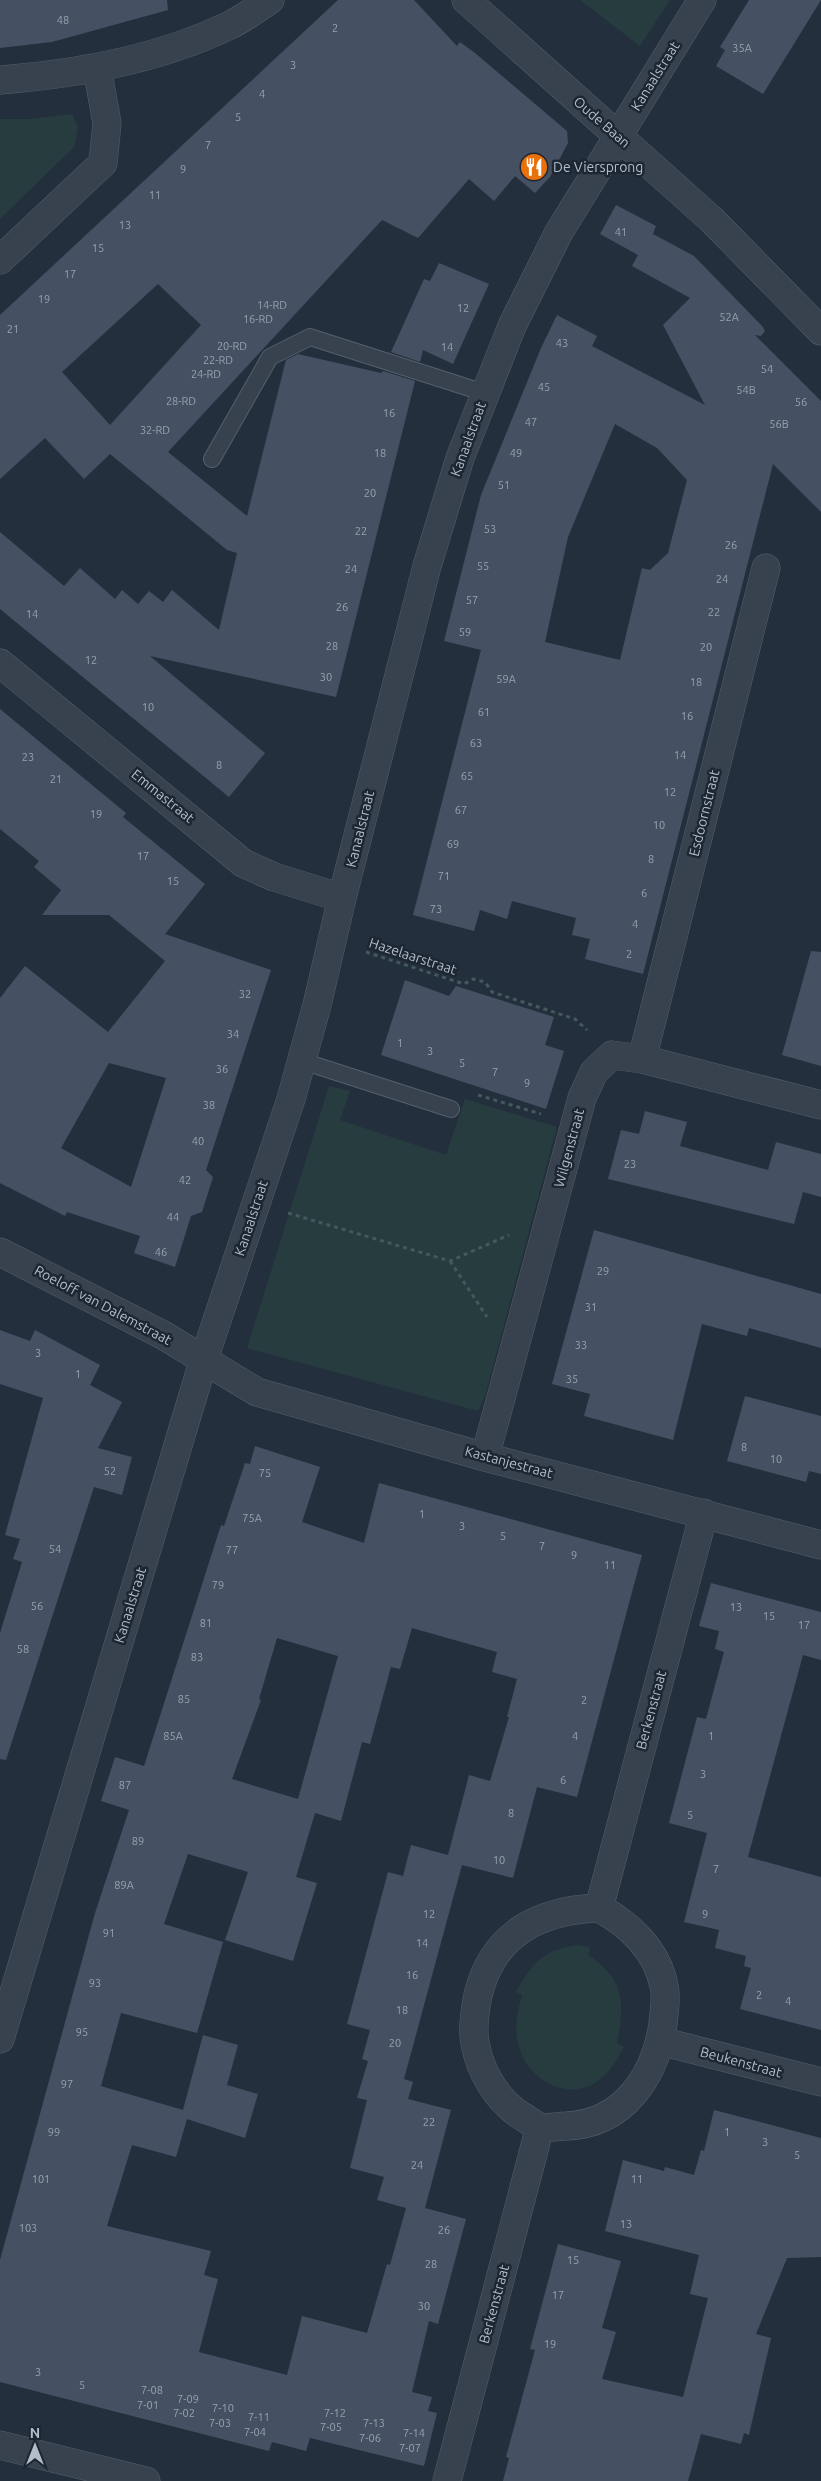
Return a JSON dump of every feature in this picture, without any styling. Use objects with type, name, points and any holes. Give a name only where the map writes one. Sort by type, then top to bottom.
[{"type":"street","points":[[0,80],[97,68],[164,52],[229,26],[270,0]]},
{"type":"street","name":"Oude Baan","points":[[466,0],[712,220],[821,331]]},
{"type":"street","name":"Kanaalstraat","points":[[0,2039],[203,1362],[257,1203],[302,1061],[427,566],[460,458],[512,326],[559,232],[702,0]]},
{"type":"street","points":[[0,260],[102,163],[107,122],[97,68]]},
{"type":"street","name":"Esdoornstraat","points":[[642,1059],[766,568]]},
{"type":"street","name":"Emmastraat","points":[[0,663],[243,862],[274,877],[342,898]]},
{"type":"street","points":[[612,1055],[642,1059],[821,1105]]},
{"type":"street","name":"Wilgenstraat","points":[[485,1457],[582,1098],[594,1072],[612,1055]]},
{"type":"street","name":"Roeloff van Dalemstraat","points":[[0,1252],[162,1335],[203,1362]]},
{"type":"street","name":"Kastanjestraat","points":[[203,1362],[257,1392],[485,1457],[821,1545]]},
{"type":"street","name":"Berkenstraat","points":[[599,1908],[704,1513]]},
{"type":"street","points":[[599,1908],[619,1918],[635,1933],[652,1954],[664,1986],[665,2009],[660,2041],[645,2080],[628,2099],[616,2108],[602,2118],[575,2126],[540,2127],[513,2110],[494,2091],[482,2068],[474,2042],[474,2011],[481,1984],[492,1960],[505,1942],[526,1925],[546,1916],[571,1909],[599,1908]]},
{"type":"street","name":"Beukenstraat","points":[[660,2041],[821,2082]]},
{"type":"street","name":"Berkenstraat","points":[[447,2481],[540,2127]]},
{"type":"street","points":[[0,2445],[146,2481]]},
{"type":"lane","name":"Kanaalstraat","points":[[212,459],[270,357],[310,337],[485,393]]},
{"type":"lane","points":[[302,1061],[451,1109]]},
{"type":"path","name":"Hazelaarstraat","points":[[332,942],[464,984],[473,979],[485,982],[492,992],[575,1019],[612,1055]]},
{"type":"path","points":[[451,1109],[458,1089],[575,1125]]},
{"type":"path","points":[[257,1203],[450,1261],[512,1356]]},
{"type":"path","points":[[450,1261],[551,1216]]},
{"type":"green space","points":[[580,0],[670,0],[640,46]]},
{"type":"green space","points":[[72,114],[78,127],[74,147],[0,219],[0,119],[29,119]]},
{"type":"green space","points":[[329,1086],[350,1091],[340,1120],[446,1155],[465,1099],[557,1127],[485,1396],[478,1411],[247,1348]]},
{"type":"green space","points":[[577,1945],[590,1947],[588,1955],[609,1973],[616,1983],[621,2004],[620,2029],[617,2043],[624,2047],[613,2066],[598,2081],[586,2087],[574,2089],[561,2088],[549,2084],[530,2068],[522,2057],[516,2026],[522,1995],[516,1992],[533,1966],[547,1954],[565,1947]]},
{"type":"building","points":[[0,0],[167,0],[168,10],[52,42],[0,48]]},
{"type":"building","points":[[338,0],[414,0],[457,46],[460,42],[475,53],[567,131],[568,143],[550,177],[535,193],[515,176],[494,201],[469,179],[418,238],[382,220],[168,452],[247,516],[286,360],[298,354],[381,373],[383,371],[415,381],[336,697],[150,656],[265,753],[229,797],[0,609],[0,532],[64,586],[80,568],[115,599],[122,590],[138,604],[149,591],[163,602],[172,590],[219,630],[237,553],[227,550],[110,454],[84,479],[45,438],[0,479],[0,315]],"holes":[[[158,284],[201,325],[110,425],[62,372]]]},
{"type":"building","points":[[749,0],[821,0],[763,94],[716,66],[725,50],[720,47]]},
{"type":"building","points":[[616,205],[656,226],[653,234],[694,256],[763,327],[765,331],[761,336],[755,335],[821,401],[821,512],[773,464],[643,974],[585,959],[590,939],[572,935],[576,918],[512,901],[507,919],[480,910],[474,931],[413,915],[481,650],[444,641],[481,495],[541,348],[557,315],[597,336],[592,346],[705,405],[663,325],[690,298],[632,266],[638,255],[600,234]],"holes":[[[615,424],[657,448],[687,480],[668,553],[650,570],[642,568],[620,660],[545,642],[568,537]]]},
{"type":"building","points":[[439,263],[489,284],[453,364],[423,350],[420,362],[391,352],[424,279],[430,281]]},
{"type":"building","points":[[0,709],[126,813],[123,817],[205,884],[165,934],[271,970],[206,1170],[213,1177],[202,1212],[191,1216],[175,1267],[134,1253],[140,1236],[67,1212],[65,1216],[0,1183],[0,998],[25,966],[108,1032],[165,961],[109,915],[42,915],[61,890],[34,867],[39,861],[0,829]],"holes":[[[109,1063],[166,1078],[131,1187],[61,1148]]]},
{"type":"building","points":[[811,951],[821,952],[821,1066],[782,1055]]},
{"type":"building","points":[[405,980],[449,996],[456,986],[554,1017],[545,1045],[564,1051],[546,1109],[381,1055]]},
{"type":"building","points":[[645,1111],[687,1122],[680,1146],[768,1170],[776,1142],[821,1154],[821,1197],[803,1192],[794,1224],[608,1179],[621,1130],[639,1134]]},
{"type":"building","points":[[594,1230],[821,1294],[821,1348],[749,1328],[747,1336],[702,1324],[673,1440],[584,1416],[590,1394],[552,1384]]},
{"type":"building","points":[[0,1330],[30,1341],[35,1330],[100,1365],[90,1385],[122,1402],[98,1448],[132,1457],[122,1495],[94,1487],[6,1760],[0,1759],[0,1633],[22,1562],[13,1559],[20,1539],[5,1535],[43,1398],[0,1384]]},
{"type":"building","points":[[745,1396],[821,1416],[821,1474],[809,1471],[806,1482],[727,1461]]},
{"type":"building","points":[[255,1446],[320,1467],[302,1522],[364,1543],[379,1483],[642,1555],[577,1797],[537,1787],[513,1878],[462,1865],[404,2079],[413,2082],[408,2099],[451,2110],[425,2208],[466,2219],[438,2324],[429,2321],[412,2392],[432,2397],[428,2411],[437,2413],[424,2466],[310,2438],[306,2451],[272,2442],[269,2451],[0,2382],[0,2260],[95,1913],[129,1810],[101,1801],[115,1757],[144,1766],[221,1525],[224,1526],[245,1463],[250,1464]],"holes":[[[412,1628],[497,1652],[492,1672],[517,1679],[507,1717],[509,1717],[490,1781],[469,1775],[448,1855],[411,1845],[403,1876],[388,1872],[347,2024],[370,2030],[362,2059],[368,2061],[357,2098],[367,2100],[350,2168],[384,2177],[377,2200],[406,2208],[390,2265],[387,2264],[367,2333],[302,2316],[287,2375],[199,2352],[218,2279],[204,2275],[211,2251],[107,2226],[132,2145],[176,2157],[187,2119],[245,2138],[258,2094],[227,2085],[238,2045],[203,2035],[183,2110],[101,2086],[121,2013],[197,2033],[223,1942],[164,1924],[188,1854],[248,1872],[225,1940],[293,1961],[317,1883],[296,1877],[315,1813],[341,1821],[362,1742],[370,1744],[391,1667],[400,1669]],[[277,1638],[338,1656],[298,1799],[232,1779],[261,1700],[259,1699]]]},
{"type":"building","points":[[711,1583],[821,1612],[821,1660],[803,1655],[748,1857],[821,1877],[821,2030],[740,2009],[751,1968],[744,1966],[746,1956],[715,1948],[719,1930],[684,1922],[707,1833],[669,1823],[697,1717],[706,1719],[724,1652],[715,1649],[719,1631],[699,1626]]},
{"type":"building","points":[[714,2110],[821,2138],[821,2257],[787,2258],[756,2334],[771,2338],[749,2435],[744,2433],[741,2444],[701,2434],[688,2481],[503,2481],[509,2458],[506,2457],[535,2350],[530,2349],[558,2244],[621,2261],[602,2328],[616,2332],[602,2379],[683,2397],[708,2298],[690,2294],[699,2255],[605,2231],[623,2160],[664,2171],[665,2167],[694,2175],[701,2150],[704,2151]]},
{"type":"place","name":"De Viersprong","points":[[534,167]]}]
